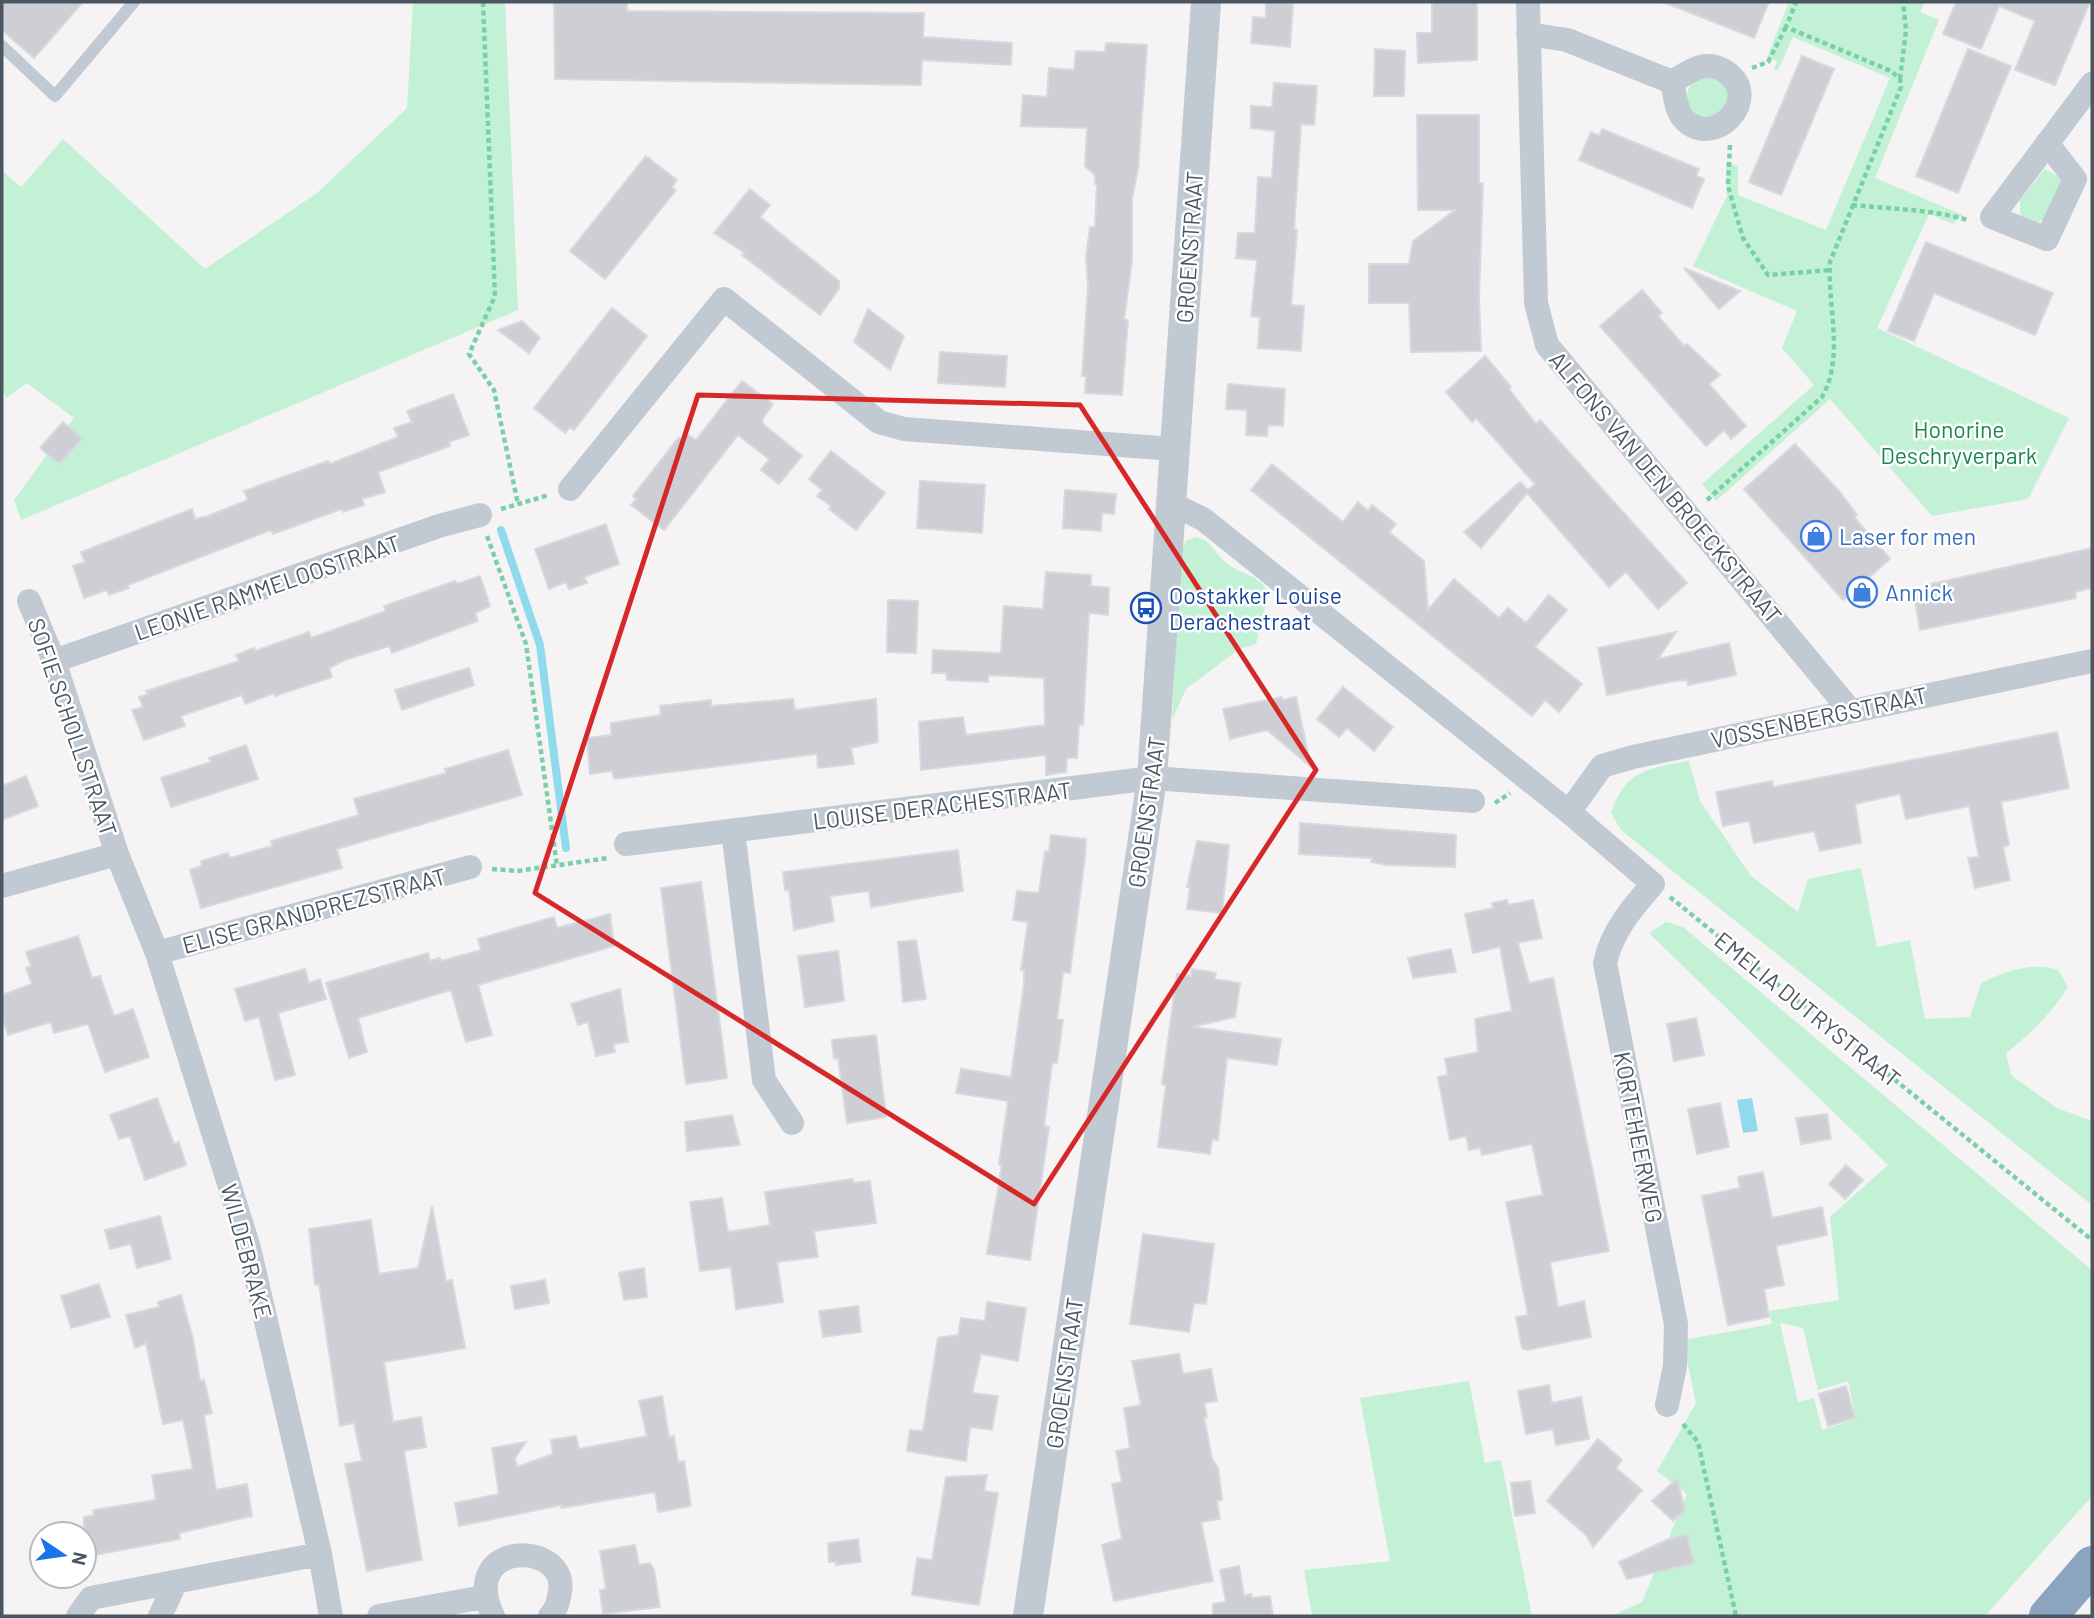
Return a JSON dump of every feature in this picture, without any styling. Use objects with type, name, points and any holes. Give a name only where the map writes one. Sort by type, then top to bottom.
[{"type":"highway","points":[[2048,1616],[2092,1565]]},
{"type":"street","name":"GROENSTRAAT","points":[[1028,1616],[1152,778],[1160,698],[1170,503],[1206,2]]},
{"type":"street","name":"ALFONS VAN DEN BROECKSTRAAT","points":[[1528,2],[1536,303],[1547,345],[1849,709]]},
{"type":"street","points":[[1528,34],[1567,40],[1672,82]]},
{"type":"street","points":[[1703,65],[1718,67],[1732,76],[1740,91],[1738,108],[1722,124],[1710,129],[1695,126],[1684,118],[1678,108],[1672,82],[1703,65]]},
{"type":"street","points":[[2048,143],[2075,179],[2047,239],[1992,217],[2092,84]]},
{"type":"street","points":[[570,489],[724,299],[879,422],[904,429],[1174,449]]},
{"type":"street","points":[[1170,503],[1203,519],[1569,812],[1653,884]]},
{"type":"street","name":"LEONIE RAMMELOOSTRAAT","points":[[54,661],[426,531],[480,515]]},
{"type":"street","name":"SOFIE SCHOLLSTRAAT","points":[[29,601],[54,661],[117,854],[157,953]]},
{"type":"street","name":"VOSSENBERGSTRAAT","points":[[1569,812],[1602,766],[1849,709],[2092,661]]},
{"type":"street","points":[[1152,778],[1473,801]]},
{"type":"street","name":"LOUISE DERACHESTRAAT","points":[[626,844],[1152,778]]},
{"type":"street","points":[[733,831],[764,1080],[792,1123]]},
{"type":"street","points":[[2,886],[117,854]]},
{"type":"street","name":"ELISE GRANDPREZSTRAAT","points":[[157,953],[470,867]]},
{"type":"street","name":"KORTEHEERWEG","points":[[1653,884],[1617,928],[1609,944],[1605,963],[1676,1324],[1675,1366],[1667,1405]]},
{"type":"street","name":"WILDEBRAKE","points":[[157,953],[249,1248],[320,1554],[331,1616]]},
{"type":"street","points":[[379,1616],[489,1607],[488,1573],[506,1557],[529,1553],[550,1565],[561,1586],[556,1610],[550,1616]]},
{"type":"street","points":[[78,1616],[91,1598],[175,1584],[320,1554]]},
{"type":"street","points":[[160,1616],[175,1584]]},
{"type":"lane","points":[[2,46],[55,96],[134,2]]},
{"type":"path","points":[[483,2],[495,296],[469,354],[494,390],[518,504]]},
{"type":"path","points":[[1732,76],[1768,62],[1796,2]]},
{"type":"path","points":[[1689,516],[1830,384],[1834,322],[1828,285],[1830,270],[1852,205],[1900,93],[1906,30],[1903,2]]},
{"type":"path","points":[[1786,27],[1891,71],[1900,79]]},
{"type":"path","points":[[1722,124],[1731,147],[1727,186],[1743,237],[1768,275],[1830,270]]},
{"type":"path","points":[[1852,205],[1914,212],[1931,210],[1969,220],[1992,217]]},
{"type":"path","points":[[557,866],[526,644],[480,515],[570,489]]},
{"type":"path","points":[[1473,801],[1498,803],[1524,777]]},
{"type":"path","points":[[470,867],[517,871],[557,866],[612,857],[626,844]]},
{"type":"path","name":"EMELIA DUTRYSTRAAT","points":[[1653,884],[2092,1240]]},
{"type":"path","points":[[1667,1405],[1698,1442],[1736,1616]]},
{"type":"highlighted area","points":[[698,395],[1080,405],[1316,770],[1034,1204],[535,893]]},
{"type":"green space","points":[[413,2],[505,2],[518,310],[21,520],[14,500],[74,418],[27,383],[6,398],[2,387],[2,171],[21,187],[63,139],[205,269],[317,193],[407,108]]},
{"type":"green space","name":"Honorine Deschryverpark","points":[[1789,2],[1925,2],[1920,12],[1939,20],[1875,178],[1963,215],[1953,224],[1929,214],[1877,328],[2069,418],[2028,499],[1932,516],[1830,399],[1716,501],[1702,484],[1814,385],[1782,348],[1797,311],[1693,266],[1727,196],[1726,162],[1738,166],[1738,195],[1826,230],[1890,78],[1793,37],[1778,70],[1774,69],[1777,61],[1767,57]]},
{"type":"green space","points":[[1708,76],[1723,82],[1729,97],[1723,112],[1708,118],[1693,112],[1687,97],[1693,82]]},
{"type":"green space","points":[[2045,169],[2059,177],[2061,184],[2049,217],[2039,222],[2028,222],[2020,213],[2020,200]]},
{"type":"green space","points":[[1197,537],[1210,544],[1231,566],[1261,583],[1268,595],[1256,644],[1239,649],[1186,689],[1172,720],[1180,553],[1186,541]]},
{"type":"green space","points":[[1689,761],[1700,801],[1751,876],[1798,912],[1808,879],[1861,868],[1877,947],[1910,940],[1925,1019],[1970,1017],[1981,983],[1999,975],[2029,967],[2058,970],[2068,987],[2040,1023],[2006,1053],[2011,1075],[2057,1108],[2092,1121],[2092,1205],[1621,830],[1611,813],[1623,788],[1631,779],[1650,769]]},
{"type":"green space","points":[[1666,922],[1683,927],[2092,1270],[2092,1496],[1985,1616],[1611,1616],[1642,1602],[1687,1494],[1657,1471],[1696,1403],[1683,1340],[1772,1324],[1769,1311],[1839,1300],[1830,1217],[1888,1165],[1649,933]],"holes":[[[1780,1323],[1803,1328],[1818,1390],[1848,1381],[1856,1419],[1822,1430],[1814,1398],[1798,1402]]]},
{"type":"green space","points":[[1469,1381],[1485,1463],[1501,1460],[1532,1616],[1312,1616],[1304,1570],[1390,1561],[1360,1398]]},
{"type":"water","points":[[1752,1098],[1758,1131],[1743,1133],[1737,1100]]},
{"type":"building","points":[[2,2],[83,2],[34,58],[2,30]]},
{"type":"building","points":[[554,2],[627,2],[627,11],[924,13],[923,37],[1012,43],[1011,65],[922,60],[921,85],[555,79]]},
{"type":"building","points":[[1266,2],[1293,4],[1290,47],[1251,43],[1253,17],[1266,18]]},
{"type":"building","points":[[1432,2],[1477,2],[1477,60],[1418,63],[1417,33],[1432,33]]},
{"type":"building","points":[[1663,2],[1769,2],[1754,38]]},
{"type":"building","points":[[1956,2],[2090,2],[2055,85],[2015,70],[2035,21],[1999,6],[1981,49],[1943,34]]},
{"type":"building","points":[[1106,43],[1147,45],[1138,169],[1132,199],[1132,260],[1124,320],[1128,320],[1122,395],[1085,393],[1086,376],[1082,376],[1088,286],[1086,257],[1090,227],[1095,227],[1097,184],[1095,175],[1085,166],[1087,128],[1021,126],[1023,95],[1047,97],[1049,68],[1074,70],[1076,51],[1105,52]]},
{"type":"building","points":[[1375,49],[1405,51],[1404,96],[1374,96]]},
{"type":"building","points":[[1968,49],[2011,66],[1958,193],[1916,176]]},
{"type":"building","points":[[1802,56],[1834,69],[1781,195],[1749,182]]},
{"type":"building","points":[[1274,83],[1317,86],[1314,125],[1301,124],[1294,229],[1297,230],[1291,305],[1304,306],[1301,351],[1258,348],[1260,317],[1251,316],[1257,260],[1236,258],[1238,233],[1255,233],[1258,177],[1272,178],[1275,131],[1251,128],[1251,106],[1272,107]]},
{"type":"building","points":[[1417,115],[1479,115],[1479,183],[1483,183],[1479,297],[1481,351],[1411,352],[1409,303],[1369,303],[1369,264],[1409,264],[1413,241],[1455,210],[1418,210]]},
{"type":"building","points":[[1602,129],[1699,169],[1696,176],[1704,179],[1692,208],[1579,160],[1591,132],[1599,136]]},
{"type":"building","points":[[646,156],[677,180],[672,187],[676,190],[605,279],[570,251]]},
{"type":"building","points":[[750,189],[770,205],[760,217],[839,281],[839,289],[820,315],[742,255],[745,253],[714,233]]},
{"type":"building","points":[[1926,242],[2053,293],[2035,335],[1934,293],[1914,341],[1888,331]]},
{"type":"building","points":[[1684,268],[1740,291],[1719,309]]},
{"type":"building","points":[[1642,290],[1662,313],[1658,316],[1684,346],[1687,344],[1720,375],[1709,384],[1746,426],[1731,439],[1724,430],[1706,446],[1600,326]]},
{"type":"building","points":[[612,308],[647,336],[574,430],[570,427],[565,433],[534,408]]},
{"type":"building","points":[[868,309],[904,336],[890,370],[854,342]]},
{"type":"building","points":[[522,321],[540,338],[529,353],[498,330]]},
{"type":"building","points":[[940,352],[1007,356],[1005,387],[938,383]]},
{"type":"building","points":[[1485,356],[1511,387],[1509,389],[1536,424],[1540,420],[1687,583],[1658,609],[1626,572],[1609,587],[1527,493],[1481,548],[1464,532],[1520,482],[1528,490],[1535,484],[1476,418],[1472,422],[1446,392]]},
{"type":"building","points":[[742,381],[773,404],[762,420],[763,424],[802,456],[779,484],[761,470],[769,459],[738,435],[664,530],[631,505],[636,499],[633,496],[679,437],[682,440],[687,434],[696,440]]},
{"type":"building","points":[[1228,384],[1285,389],[1283,426],[1268,425],[1267,436],[1246,435],[1247,410],[1226,409]]},
{"type":"building","points":[[453,394],[469,435],[449,442],[450,446],[378,472],[385,492],[362,499],[364,505],[343,512],[342,509],[273,534],[271,530],[128,585],[129,588],[109,595],[107,590],[84,598],[73,566],[85,562],[81,552],[192,509],[195,519],[208,516],[248,500],[244,491],[328,461],[330,464],[398,437],[394,428],[412,422],[407,411]]},
{"type":"building","points":[[63,422],[82,439],[59,464],[40,448]]},
{"type":"building","points":[[1795,444],[1839,491],[1857,515],[1854,517],[1890,559],[1843,600],[1744,489]]},
{"type":"building","points":[[831,451],[885,493],[856,530],[817,496],[822,490],[809,479]]},
{"type":"building","points":[[1272,464],[1343,522],[1358,502],[1368,511],[1372,505],[1396,524],[1389,532],[1424,561],[1428,610],[1454,579],[1499,618],[1508,608],[1526,623],[1549,595],[1567,610],[1535,647],[1582,684],[1559,712],[1545,700],[1532,716],[1251,490]]},
{"type":"building","points":[[920,481],[985,485],[982,533],[917,528]]},
{"type":"building","points":[[1065,490],[1116,494],[1114,514],[1102,513],[1101,531],[1063,528]]},
{"type":"building","points":[[606,524],[619,564],[584,577],[587,583],[569,589],[566,582],[549,589],[535,549]]},
{"type":"building","points":[[2092,548],[2092,588],[2075,592],[2076,598],[1920,630],[1914,595],[1933,591],[1931,584]]},
{"type":"building","points":[[1046,572],[1091,575],[1091,586],[1109,588],[1108,615],[1089,613],[1083,725],[1079,724],[1077,758],[1067,758],[1066,772],[1046,775],[1046,755],[921,770],[919,722],[963,717],[966,735],[1045,725],[1044,678],[988,675],[988,682],[947,680],[946,673],[932,673],[933,650],[1001,653],[1004,606],[1043,609]]},
{"type":"building","points":[[480,576],[490,606],[475,613],[478,621],[392,653],[389,646],[345,660],[329,668],[332,677],[275,696],[274,693],[245,704],[242,695],[181,716],[185,726],[144,740],[132,710],[143,707],[139,697],[148,694],[146,691],[239,661],[236,655],[254,648],[255,651],[309,632],[311,638],[386,611],[384,606],[455,581],[457,584]]},
{"type":"building","points":[[888,600],[918,601],[916,653],[887,652]]},
{"type":"building","points":[[1676,632],[1658,659],[1729,643],[1736,675],[1688,685],[1687,680],[1674,681],[1607,695],[1598,648]]},
{"type":"building","points":[[469,668],[474,685],[402,710],[395,690]]},
{"type":"building","points":[[1343,687],[1393,727],[1374,751],[1347,728],[1339,737],[1317,719]]},
{"type":"building","points":[[1282,697],[1282,700],[1296,697],[1311,767],[1267,730],[1230,739],[1223,709]]},
{"type":"building","points":[[793,699],[795,710],[876,699],[878,742],[851,748],[854,764],[818,768],[817,754],[614,779],[612,771],[590,774],[587,738],[611,735],[611,723],[661,715],[660,706],[711,700],[711,706]]},
{"type":"building","points":[[2057,732],[2069,788],[2001,802],[2009,845],[2003,847],[2010,880],[1975,888],[1968,858],[1979,857],[1969,806],[1906,819],[1900,794],[1855,804],[1861,843],[1820,851],[1814,831],[1754,843],[1749,821],[1723,826],[1716,792],[1772,781],[1773,787]]},
{"type":"building","points":[[246,745],[258,779],[171,807],[161,778],[211,762],[209,758]]},
{"type":"building","points":[[508,750],[522,795],[337,849],[342,868],[201,908],[190,870],[202,866],[201,861],[228,853],[230,858],[272,846],[271,841],[359,815],[354,799],[446,773],[445,769]]},
{"type":"building","points":[[26,776],[38,806],[2,820],[2,786]]},
{"type":"building","points":[[1300,823],[1456,835],[1455,867],[1387,865],[1371,862],[1372,858],[1299,854]]},
{"type":"building","points":[[1051,835],[1086,839],[1070,973],[1063,972],[1057,1019],[1063,1020],[1057,1063],[1052,1063],[1044,1126],[1049,1127],[1030,1260],[987,1254],[1002,1165],[999,1164],[1008,1101],[956,1093],[961,1069],[1011,1077],[1024,984],[1024,970],[1021,970],[1028,922],[1013,920],[1017,891],[1039,893],[1045,851],[1049,852]]},
{"type":"building","points":[[1197,841],[1229,845],[1222,913],[1187,909],[1190,887],[1187,887]]},
{"type":"building","points":[[958,850],[963,891],[871,907],[869,891],[830,896],[834,921],[794,930],[789,890],[785,890],[783,872]]},
{"type":"building","points":[[701,882],[727,1078],[686,1084],[661,888]]},
{"type":"building","points":[[1507,900],[1508,905],[1533,900],[1542,938],[1518,943],[1529,983],[1553,978],[1609,1251],[1550,1262],[1558,1307],[1584,1301],[1591,1337],[1527,1350],[1522,1348],[1516,1317],[1528,1315],[1506,1202],[1543,1195],[1532,1144],[1482,1155],[1480,1148],[1469,1150],[1466,1136],[1450,1140],[1438,1077],[1448,1075],[1445,1059],[1478,1052],[1475,1019],[1512,1011],[1500,947],[1473,953],[1465,914],[1493,908],[1492,903]]},
{"type":"building","points":[[610,914],[614,946],[478,985],[492,1035],[466,1042],[451,990],[358,1018],[367,1052],[349,1058],[326,983],[428,953],[430,961],[440,958],[441,961],[481,950],[478,939],[554,917],[557,928]]},
{"type":"building","points":[[78,936],[92,978],[100,976],[114,1016],[133,1009],[149,1057],[105,1072],[88,1024],[54,1033],[51,1022],[8,1035],[2,1016],[2,995],[32,984],[26,968],[31,966],[26,952]]},
{"type":"building","points":[[916,940],[926,999],[903,1002],[898,942]]},
{"type":"building","points":[[1451,949],[1456,972],[1413,978],[1408,958]]},
{"type":"building","points":[[838,951],[844,1001],[805,1007],[798,956]]},
{"type":"building","points":[[305,969],[309,983],[320,979],[326,999],[278,1013],[295,1075],[275,1080],[259,1017],[245,1021],[235,989]]},
{"type":"building","points":[[1192,969],[1216,973],[1214,979],[1240,983],[1235,1017],[1192,1027],[1281,1039],[1277,1065],[1227,1058],[1218,1140],[1212,1139],[1210,1154],[1158,1147],[1166,1085],[1162,1084],[1177,974],[1191,976]]},
{"type":"building","points":[[620,989],[628,1042],[613,1044],[615,1052],[596,1056],[588,1022],[578,1025],[571,1004]]},
{"type":"building","points":[[1696,1018],[1704,1055],[1674,1061],[1667,1024]]},
{"type":"building","points":[[876,1035],[886,1117],[847,1123],[838,1058],[834,1059],[832,1040]]},
{"type":"building","points":[[157,1098],[174,1144],[179,1142],[186,1165],[145,1180],[130,1136],[119,1139],[110,1115]]},
{"type":"building","points":[[1720,1103],[1729,1147],[1697,1154],[1688,1109]]},
{"type":"building","points":[[1827,1114],[1831,1139],[1801,1144],[1796,1118]]},
{"type":"building","points":[[732,1115],[740,1145],[687,1151],[685,1122]]},
{"type":"building","points":[[1846,1165],[1863,1180],[1845,1199],[1829,1184]]},
{"type":"building","points":[[1763,1172],[1772,1218],[1822,1207],[1827,1235],[1776,1246],[1784,1285],[1764,1289],[1769,1317],[1728,1325],[1702,1196],[1740,1188],[1738,1177]]},
{"type":"building","points":[[853,1179],[853,1183],[870,1181],[876,1223],[814,1231],[818,1257],[777,1262],[783,1302],[736,1309],[731,1267],[700,1271],[690,1202],[722,1198],[728,1232],[770,1225],[765,1192]]},
{"type":"building","points":[[432,1206],[446,1281],[452,1280],[465,1348],[384,1362],[393,1422],[421,1417],[426,1447],[404,1451],[422,1560],[367,1571],[345,1464],[362,1461],[354,1423],[340,1426],[319,1284],[315,1285],[309,1229],[371,1220],[379,1274],[418,1268]]},
{"type":"building","points":[[160,1216],[171,1259],[137,1268],[131,1244],[110,1249],[105,1230]]},
{"type":"building","points":[[1143,1234],[1214,1244],[1206,1304],[1194,1303],[1189,1332],[1130,1324]]},
{"type":"building","points":[[644,1268],[647,1297],[624,1300],[619,1273]]},
{"type":"building","points":[[545,1280],[549,1303],[515,1309],[511,1286]]},
{"type":"building","points":[[99,1284],[110,1317],[71,1328],[61,1296]]},
{"type":"building","points":[[181,1295],[193,1339],[200,1381],[204,1380],[212,1413],[204,1415],[216,1490],[247,1484],[252,1516],[179,1533],[180,1539],[98,1554],[98,1520],[84,1520],[84,1517],[94,1515],[93,1510],[156,1500],[152,1475],[193,1469],[183,1420],[163,1424],[146,1343],[135,1348],[126,1315],[159,1307],[158,1302]]},
{"type":"building","points":[[987,1302],[1026,1308],[1018,1361],[981,1354],[972,1393],[998,1396],[992,1430],[970,1427],[966,1461],[907,1451],[910,1430],[923,1431],[938,1338],[958,1335],[961,1318],[985,1321]]},
{"type":"building","points":[[858,1306],[861,1332],[823,1337],[819,1311]]},
{"type":"building","points":[[1179,1354],[1183,1374],[1211,1369],[1217,1401],[1204,1403],[1207,1417],[1204,1417],[1212,1459],[1218,1468],[1222,1500],[1217,1501],[1220,1519],[1201,1522],[1213,1581],[1114,1601],[1102,1545],[1122,1539],[1112,1484],[1122,1482],[1116,1451],[1130,1448],[1124,1408],[1141,1405],[1132,1361]]},
{"type":"building","points":[[1549,1385],[1552,1403],[1581,1397],[1589,1439],[1556,1445],[1553,1429],[1526,1434],[1518,1391]]},
{"type":"building","points":[[1846,1386],[1855,1418],[1828,1426],[1819,1394]]},
{"type":"building","points":[[662,1396],[669,1437],[674,1436],[678,1462],[684,1461],[691,1506],[658,1512],[655,1492],[561,1508],[561,1505],[459,1526],[455,1503],[499,1494],[492,1448],[526,1442],[515,1458],[517,1467],[553,1454],[551,1440],[576,1436],[579,1449],[647,1436],[639,1401]]},
{"type":"building","points":[[1598,1439],[1622,1460],[1616,1468],[1642,1490],[1593,1547],[1586,1535],[1547,1501]]},
{"type":"building","points":[[987,1475],[984,1491],[998,1493],[979,1605],[912,1595],[917,1558],[932,1560],[946,1477]]},
{"type":"building","points":[[1677,1479],[1685,1510],[1673,1521],[1652,1501]]},
{"type":"building","points":[[1530,1481],[1535,1513],[1515,1516],[1511,1483]]},
{"type":"building","points":[[1687,1534],[1694,1563],[1627,1579],[1619,1562]]},
{"type":"building","points":[[858,1539],[861,1562],[836,1565],[836,1562],[829,1562],[828,1543]]},
{"type":"building","points":[[635,1545],[639,1565],[650,1563],[654,1570],[660,1607],[603,1614],[600,1590],[606,1589],[600,1551]]},
{"type":"building","points":[[1239,1566],[1244,1596],[1270,1596],[1273,1616],[1213,1616],[1213,1604],[1226,1602],[1220,1570]]},
{"type":"waterway","points":[[501,530],[540,645],[566,848]]},
{"type":"place","name":"Laser for men","points":[[1816,536]]},
{"type":"place","name":"Annick","points":[[1862,592]]},
{"type":"place","name":"Oostakker Louise Derachestraat","points":[[1146,608]]}]
